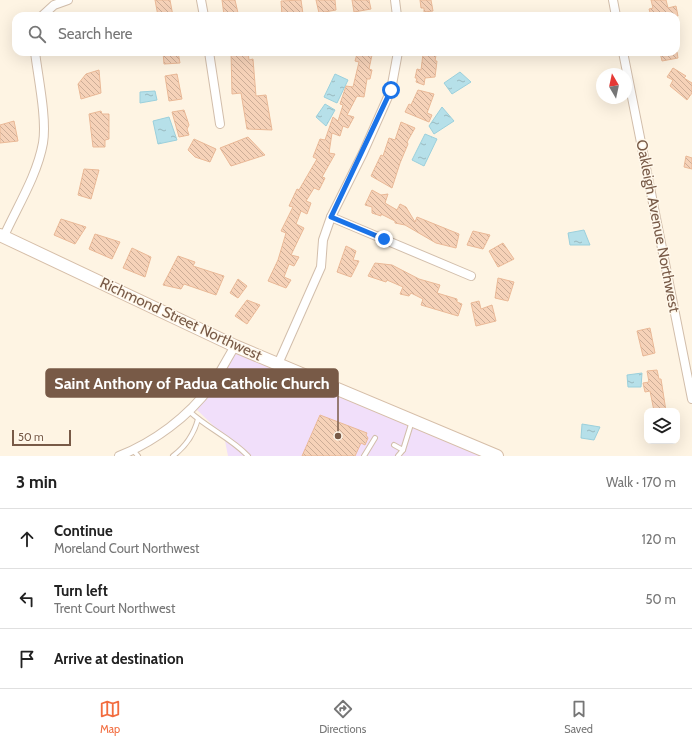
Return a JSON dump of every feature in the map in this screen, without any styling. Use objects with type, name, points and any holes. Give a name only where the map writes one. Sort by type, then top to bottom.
[{"type":"street","points":[[46,12],[54,5],[68,0]]},
{"type":"street","points":[[201,0],[203,12]]},
{"type":"street","points":[[395,0],[396,12]]},
{"type":"street","points":[[613,0],[615,12]]},
{"type":"street","points":[[2,236],[29,182],[43,142],[42,119],[34,56]]},
{"type":"street","points":[[210,56],[220,124]]},
{"type":"street","points":[[278,364],[321,267],[323,240],[331,217],[391,90],[397,56]]},
{"type":"street","name":"Oakleigh Avenue Northwest","points":[[624,56],[692,399]]},
{"type":"street","points":[[331,217],[471,276]]},
{"type":"street","name":"Richmond Street Northwest","points":[[2,236],[235,346],[497,456]]},
{"type":"street","points":[[119,456],[136,453],[188,410],[211,386],[235,346]]},
{"type":"lane","points":[[188,410],[248,456]]},
{"type":"lane","points":[[173,456],[192,436],[198,419]]},
{"type":"lane","points":[[398,456],[403,450],[413,421]]},
{"type":"lane","points":[[364,456],[375,438]]},
{"type":"lane","points":[[394,445],[403,450]]},
{"type":"shaded area","points":[[235,346],[497,456],[228,456],[224,436],[193,406]]},
{"type":"water","points":[[460,72],[471,82],[452,94],[444,83]]},
{"type":"water","points":[[335,74],[348,80],[337,103],[324,97]]},
{"type":"water","points":[[155,91],[157,100],[140,103],[140,92]]},
{"type":"water","points":[[325,104],[335,110],[326,126],[316,117]]},
{"type":"water","points":[[442,107],[454,121],[434,134],[429,126]]},
{"type":"water","points":[[169,117],[177,140],[158,144],[153,121]]},
{"type":"water","points":[[425,134],[437,139],[424,166],[412,160]]},
{"type":"water","points":[[584,230],[590,245],[570,245],[568,233]]},
{"type":"water","points":[[642,373],[641,387],[628,387],[627,375]]},
{"type":"water","points":[[582,424],[600,427],[594,440],[581,438]]},
{"type":"building","points":[[155,0],[170,0],[172,12],[157,12]]},
{"type":"building","points":[[222,0],[235,0],[238,12],[224,12]]},
{"type":"building","points":[[301,0],[303,12],[282,12],[281,1]]},
{"type":"building","points":[[316,0],[335,0],[336,10],[319,12]]},
{"type":"building","points":[[352,0],[369,0],[371,9],[354,12]]},
{"type":"building","points":[[420,0],[431,0],[433,11],[424,12],[424,8],[421,8]]},
{"type":"building","points":[[651,0],[666,0],[668,8],[676,6],[677,12],[650,12],[649,9],[653,8]]},
{"type":"building","points":[[163,56],[179,56],[180,63],[164,64]]},
{"type":"building","points":[[231,56],[248,56],[249,60],[253,59],[256,96],[266,95],[272,130],[247,129],[241,93],[232,94]]},
{"type":"building","points":[[356,56],[372,56],[369,69],[372,70],[370,79],[367,79],[364,97],[357,96],[347,115],[354,117],[348,128],[343,126],[340,136],[332,133],[329,153],[335,154],[322,177],[325,178],[319,190],[314,188],[306,201],[311,203],[307,214],[301,211],[296,224],[304,228],[291,255],[299,257],[294,266],[289,264],[284,277],[291,280],[286,288],[268,281],[278,260],[286,233],[281,231],[293,207],[289,206],[297,189],[299,190],[317,159],[313,157],[320,139],[325,140],[333,117],[338,121],[343,105],[340,104],[346,86],[353,87],[359,62],[355,61]]},
{"type":"building","points":[[423,56],[436,56],[435,61],[437,61],[435,77],[425,78],[424,85],[416,82],[417,78],[415,78],[417,69],[421,70]]},
{"type":"building","points":[[661,56],[678,56],[678,58],[662,61]]},
{"type":"building","points":[[673,68],[686,76],[684,78],[692,83],[692,93],[687,100],[670,86],[673,80],[667,77]]},
{"type":"building","points":[[99,70],[101,93],[81,99],[78,84],[86,74]]},
{"type":"building","points":[[177,74],[182,99],[169,101],[165,76]]},
{"type":"building","points":[[418,90],[434,94],[427,113],[432,115],[429,122],[405,112],[409,104],[411,105]]},
{"type":"building","points":[[184,110],[189,125],[187,129],[189,135],[179,137],[172,112]]},
{"type":"building","points":[[101,111],[102,114],[109,114],[109,139],[105,140],[105,147],[93,147],[89,114]]},
{"type":"building","points":[[14,121],[18,141],[0,143],[0,125]]},
{"type":"building","points":[[401,122],[415,128],[407,142],[408,144],[392,188],[371,176],[381,155],[383,156],[389,138],[395,140]]},
{"type":"building","points":[[248,137],[265,155],[231,166],[220,148]]},
{"type":"building","points":[[194,139],[216,149],[210,162],[195,157],[188,150]]},
{"type":"building","points":[[686,156],[692,158],[692,169],[684,167]]},
{"type":"building","points":[[84,169],[99,170],[91,199],[78,195]]},
{"type":"building","points":[[372,190],[381,195],[388,194],[385,203],[397,210],[400,204],[406,207],[415,222],[417,217],[459,234],[456,248],[436,243],[405,225],[395,223],[395,221],[381,214],[381,216],[372,213],[372,207],[365,205]]},
{"type":"building","points":[[61,219],[86,227],[75,244],[54,235]]},
{"type":"building","points":[[473,231],[490,235],[483,249],[467,245]]},
{"type":"building","points":[[95,234],[120,242],[112,259],[89,249]]},
{"type":"building","points":[[503,243],[514,259],[498,267],[489,251]]},
{"type":"building","points":[[346,246],[356,251],[353,260],[359,261],[351,277],[337,272]]},
{"type":"building","points":[[132,248],[151,257],[145,277],[123,268]]},
{"type":"building","points":[[178,256],[195,262],[193,266],[224,276],[216,295],[184,284],[181,289],[163,285]]},
{"type":"building","points":[[375,263],[392,265],[419,279],[440,285],[437,293],[457,299],[457,302],[462,304],[458,316],[421,305],[423,299],[411,293],[409,296],[400,294],[403,287],[387,280],[386,282],[368,276]]},
{"type":"building","points":[[498,278],[514,282],[508,301],[495,298]]},
{"type":"building","points":[[238,279],[247,286],[238,298],[230,293]]},
{"type":"building","points":[[247,300],[260,305],[247,324],[235,316]]},
{"type":"building","points":[[479,301],[481,309],[492,305],[496,321],[476,326],[471,303]]},
{"type":"building","points":[[650,328],[655,353],[643,356],[637,331]]},
{"type":"building","points":[[657,370],[659,379],[661,379],[666,408],[653,408],[650,391],[645,392],[643,383],[649,382],[647,371]]},
{"type":"building","points":[[320,415],[367,433],[366,435],[368,438],[365,445],[361,443],[355,456],[302,456]]},
{"type":"place","name":"Saint Anthony of Padua Catholic Church","points":[[338,436]]},
{"type":"route","points":[[384,239],[331,217],[363,153],[391,90]]}]
